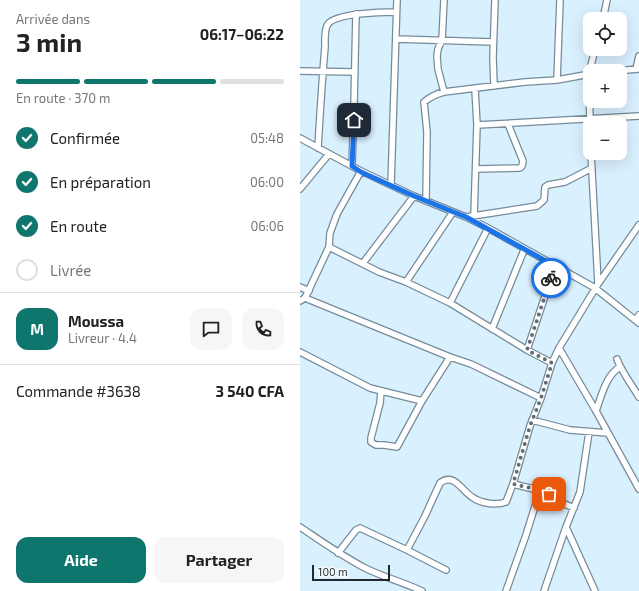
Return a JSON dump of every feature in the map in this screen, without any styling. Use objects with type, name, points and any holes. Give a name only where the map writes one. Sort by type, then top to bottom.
[{"type":"street","points":[[391,185],[397,0]]},
{"type":"street","points":[[444,0],[442,40],[437,56],[438,69],[444,92]]},
{"type":"street","points":[[494,86],[493,42],[495,0]]},
{"type":"street","points":[[557,80],[560,0]]},
{"type":"street","points":[[604,12],[607,0]]},
{"type":"street","points":[[318,148],[326,30],[328,23],[335,19],[356,14],[396,12]]},
{"type":"street","points":[[352,166],[356,14]]},
{"type":"street","points":[[396,39],[493,42]]},
{"type":"street","points":[[627,70],[637,69],[639,56]]},
{"type":"street","points":[[300,71],[355,72]]},
{"type":"street","points":[[426,201],[427,132],[424,102],[435,94],[444,92],[557,80],[583,75]]},
{"type":"street","points":[[474,215],[477,125],[475,89]]},
{"type":"street","points":[[627,117],[639,116]]},
{"type":"street","points":[[477,125],[583,121]]},
{"type":"street","points":[[476,169],[520,168],[522,166],[523,162],[508,124]]},
{"type":"street","points":[[300,138],[361,172],[466,217],[488,228],[524,250],[597,286],[637,322],[639,315]]},
{"type":"street","points":[[300,189],[329,154]]},
{"type":"street","points":[[591,160],[597,286]]},
{"type":"street","points":[[466,217],[537,206],[544,200],[545,187],[548,185],[565,182],[592,168]]},
{"type":"street","points":[[361,172],[337,214],[330,233],[329,247],[309,291],[303,299],[471,364],[541,398]]},
{"type":"street","points":[[363,263],[414,196]]},
{"type":"street","points":[[406,282],[453,212]]},
{"type":"street","points":[[407,550],[440,483],[444,480],[450,479],[459,484],[470,496],[478,501],[497,504],[506,502],[513,484],[532,420],[541,398],[552,363],[559,348],[597,286],[639,225]]},
{"type":"street","points":[[450,303],[488,228]]},
{"type":"street","points":[[329,247],[379,272],[406,282],[450,303],[527,350],[552,363]]},
{"type":"street","points":[[492,329],[524,250]]},
{"type":"street","points":[[527,350],[555,266]]},
{"type":"street","points":[[300,286],[309,291]]},
{"type":"street","points":[[559,348],[637,481],[639,489]]},
{"type":"street","points":[[300,352],[370,388],[422,400]]},
{"type":"street","points":[[381,391],[380,403],[370,438],[371,442],[376,445],[397,447],[422,400],[450,357]]},
{"type":"street","points":[[617,359],[620,367],[639,397]]},
{"type":"street","points":[[596,411],[604,388],[613,372],[620,367]]},
{"type":"street","points":[[532,420],[570,430],[608,433]]},
{"type":"street","points":[[544,591],[580,492],[589,432]]},
{"type":"street","points":[[513,484],[546,492],[557,501],[574,508]]},
{"type":"street","points":[[506,591],[540,490]]},
{"type":"street","points":[[300,527],[338,553],[381,576],[422,591]]},
{"type":"street","points":[[338,553],[356,530],[360,528],[446,570]]},
{"type":"street","points":[[566,528],[595,591]]},
{"type":"way so far","points":[[549,494],[540,490],[513,484],[530,426],[552,363],[527,350],[551,278]]},
{"type":"route","points":[[354,120],[352,166],[361,172],[488,228],[524,250],[555,266],[551,278]]}]
